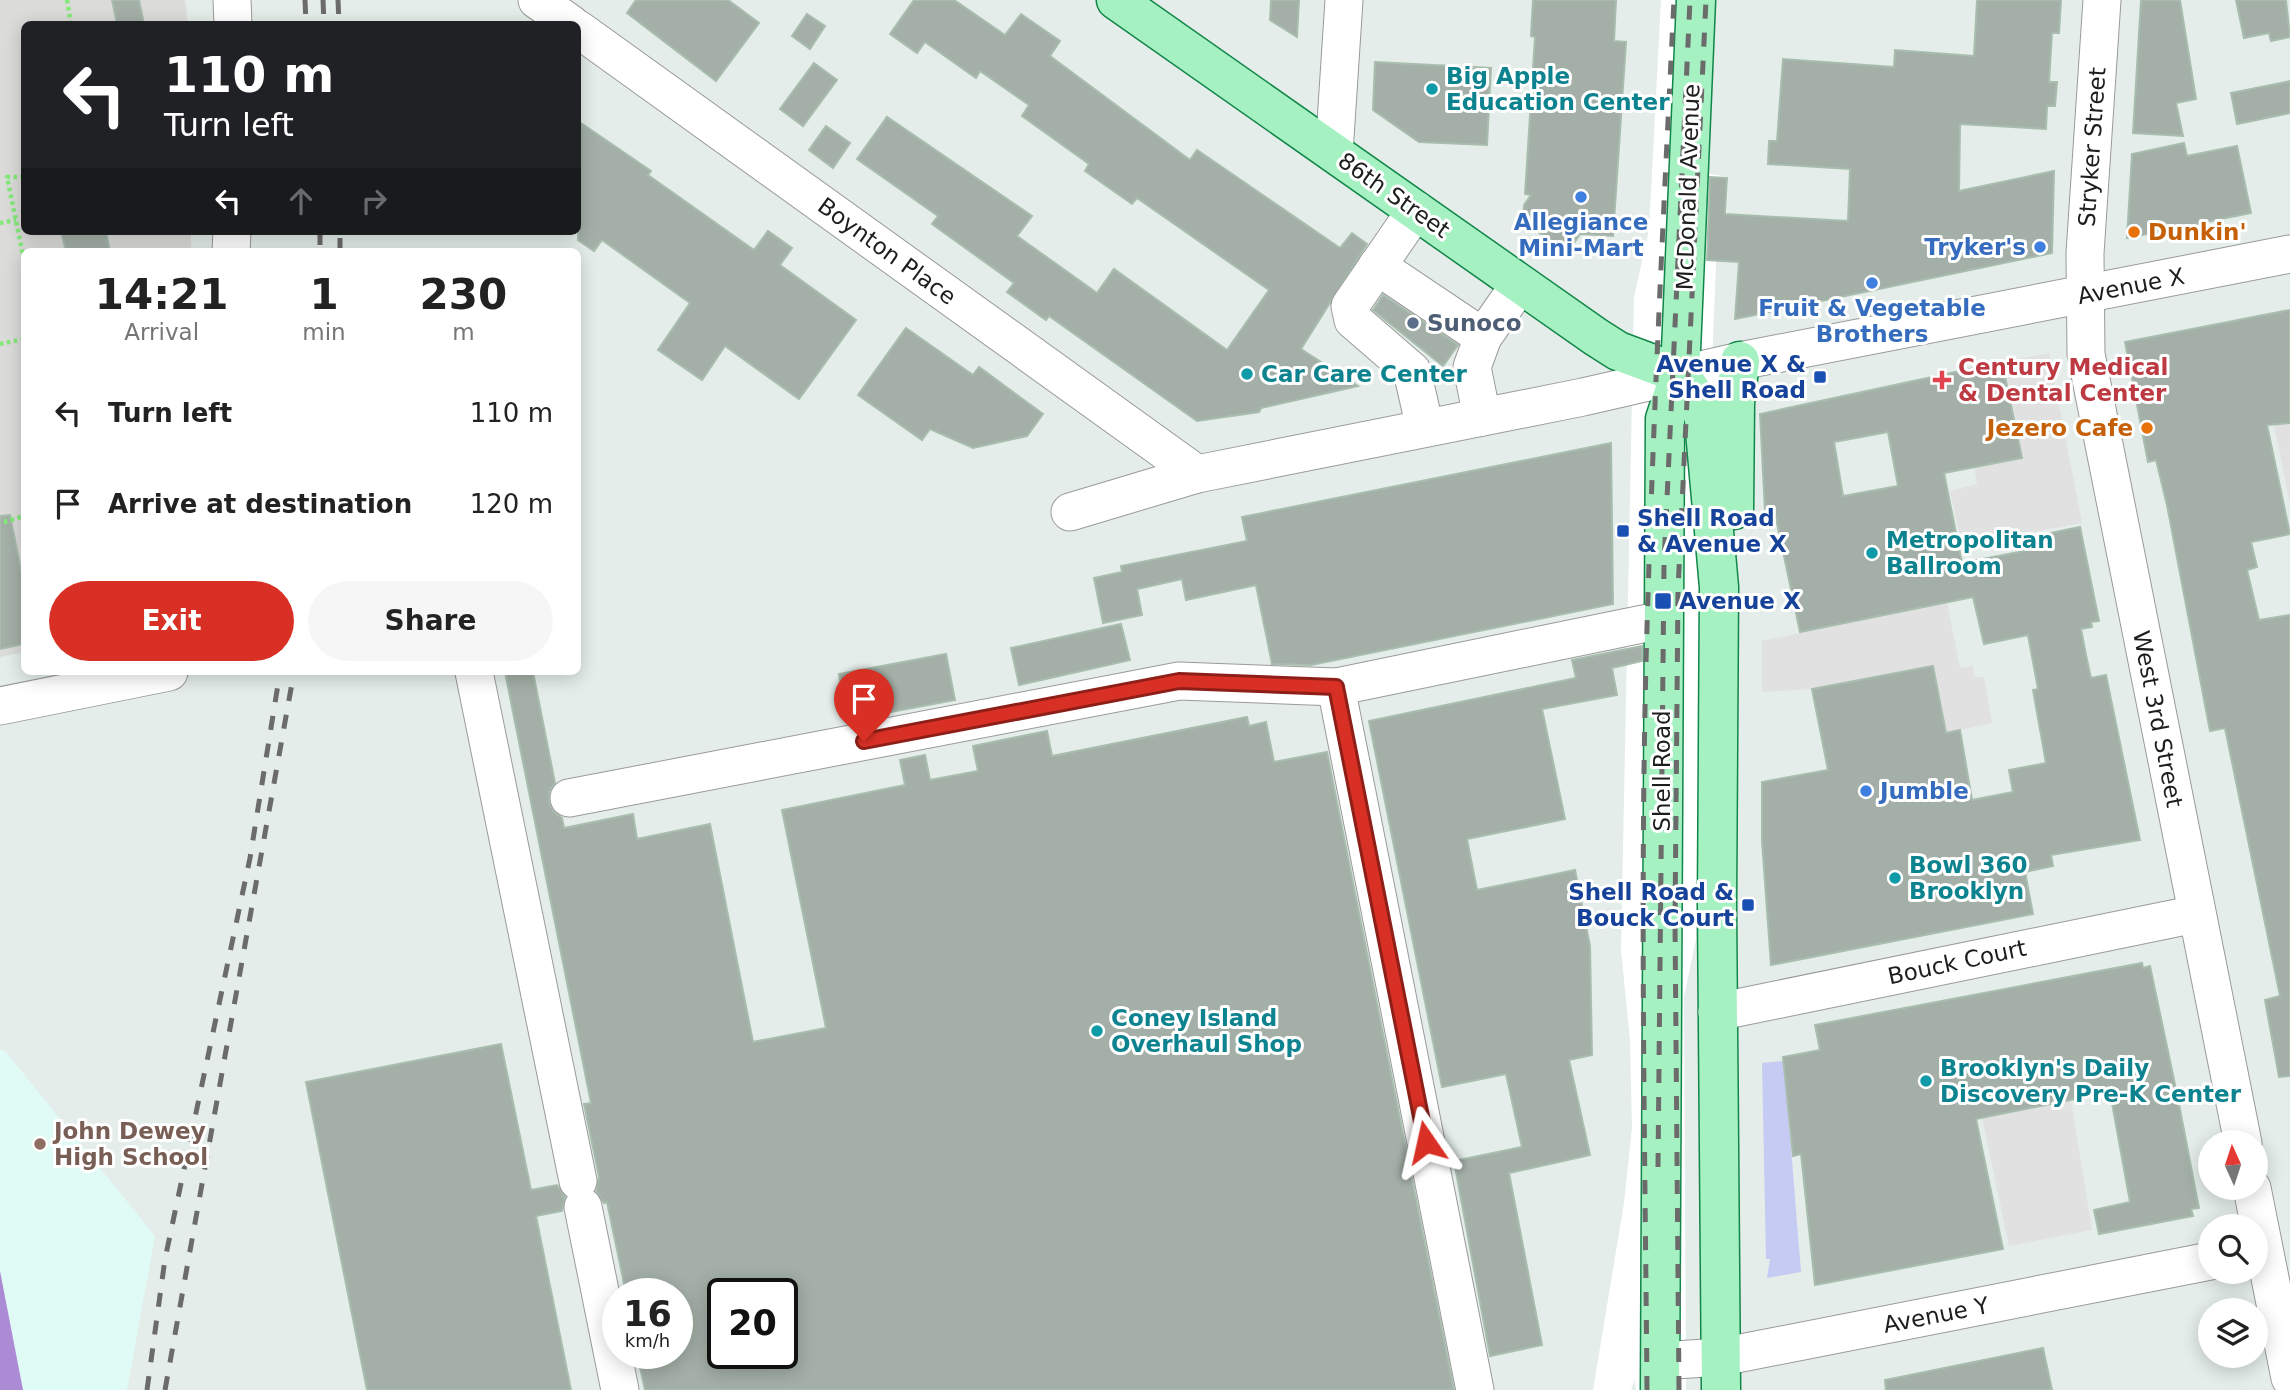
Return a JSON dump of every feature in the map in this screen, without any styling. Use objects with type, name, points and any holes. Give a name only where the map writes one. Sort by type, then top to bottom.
[{"type":"main road","name":"86th Street","points":[[1116,0],[1618,351],[1680,374]]},
{"type":"main road","name":"McDonald Avenue","points":[[1680,374],[1696,0]]},
{"type":"main road","points":[[1719,587],[1734,544],[1735,403],[1740,361]]},
{"type":"main road","points":[[1680,374],[1703,409],[1719,587],[1717,1012],[1721,1374]]},
{"type":"main road","name":"Shell Road","points":[[1660,1376],[1665,419],[1680,374]]},
{"type":"street","points":[[232,0],[233,21]]},
{"type":"street","points":[[537,0],[567,21]]},
{"type":"street","points":[[1334,153],[1343,0]]},
{"type":"street","name":"Stryker Street","points":[[2086,295],[2085,253],[2102,0]]},
{"type":"street","name":"Boynton Place","points":[[581,31],[1197,474]]},
{"type":"street","points":[[1416,210],[1350,306],[1353,320],[1412,371],[1425,428]]},
{"type":"street","name":"Avenue X","points":[[1070,512],[1197,474],[1482,417],[1740,361],[2290,254]]},
{"type":"street","points":[[1377,267],[1483,337]]},
{"type":"street","points":[[1482,417],[1472,367],[1483,337],[1520,284]]},
{"type":"street","name":"West 3rd Street","points":[[2086,295],[2086,354],[2240,1130]]},
{"type":"street","points":[[569,798],[1179,681],[1336,687],[1662,620]]},
{"type":"street","points":[[0,706],[112,678],[140,675]]},
{"type":"street","points":[[475,675],[620,1390]]},
{"type":"street","points":[[1336,687],[1475,1390]]},
{"type":"street","name":"Bouck Court","points":[[1717,1012],[2196,914]]},
{"type":"street","points":[[2256,1200],[2270,1249],[2290,1378]]},
{"type":"street","name":"Avenue Y","points":[[1660,1376],[1721,1374],[2198,1264]]},
{"type":"path","points":[[67,0],[70,21]]},
{"type":"path","points":[[0,175],[21,177]]},
{"type":"path","points":[[7,177],[22,248]]},
{"type":"path","points":[[0,223],[16,220]]},
{"type":"path","points":[[0,344],[21,340]]},
{"type":"path","points":[[4,522],[21,517]]},
{"type":"shaded area","points":[[0,0],[185,0],[188,21],[21,21],[21,235],[191,235],[191,248],[21,248],[21,653],[0,657]]},
{"type":"shaded area","points":[[2284,310],[2290,341],[2290,504],[2252,316]]},
{"type":"shaded area","points":[[2049,353],[2082,523],[1962,545],[1950,491],[1977,484],[1974,468],[2022,458],[2002,362]]},
{"type":"shaded area","points":[[1947,602],[1960,668],[1973,666],[1974,677],[1984,677],[1992,723],[1946,733],[1933,666],[1812,689],[1762,692],[1762,641]]},
{"type":"shaded area","name":"John Dewey High School","points":[[0,1049],[6,1052],[155,1236],[127,1390],[0,1390]]},
{"type":"shaded area","points":[[1784,1061],[1801,1272],[1767,1278],[1770,1259],[1766,1259],[1762,1063]]},
{"type":"shaded area","points":[[2071,1100],[2092,1230],[2009,1246],[1982,1117]]},
{"type":"shaded area","points":[[0,1271],[23,1390],[0,1390]]},
{"type":"pier","points":[[1661,0],[1715,0],[1705,173],[1728,177],[1726,231],[1717,239],[1701,637],[1696,939],[1684,997],[1686,1390],[1636,1390],[1635,1379],[1631,1390],[1593,1390],[1624,1203],[1632,1128],[1630,1040],[1621,950],[1634,297],[1649,230]]},
{"type":"building","points":[[112,0],[139,0],[143,21],[116,21]]},
{"type":"building","points":[[636,0],[728,0],[759,23],[716,81],[627,13]]},
{"type":"building","points":[[914,0],[954,0],[1005,35],[1021,14],[1060,41],[1050,56],[1190,160],[1197,150],[1340,248],[1352,233],[1367,244],[1301,349],[1358,386],[1261,408],[1259,412],[1197,421],[1049,316],[1046,320],[1007,292],[1014,283],[932,224],[938,216],[857,159],[887,117],[1032,216],[1017,236],[1097,293],[1114,269],[1227,350],[1269,290],[1137,198],[1132,204],[1085,171],[1089,164],[1022,116],[1029,105],[980,71],[976,78],[925,42],[917,53],[890,34]]},
{"type":"building","points":[[1271,0],[1299,0],[1297,37],[1270,20]]},
{"type":"building","points":[[1533,0],[1616,0],[1614,41],[1626,42],[1613,236],[1580,234],[1568,252],[1523,222],[1524,205],[1531,195],[1525,194],[1535,37],[1531,36]]},
{"type":"building","points":[[1977,0],[2061,0],[2059,33],[2052,33],[2049,82],[2057,82],[2055,106],[2047,106],[2046,129],[1960,124],[1959,191],[2054,171],[2052,253],[1735,319],[1739,262],[1707,260],[1710,177],[1727,178],[1725,214],[1848,221],[1850,169],[1768,164],[1769,141],[1777,141],[1783,59],[1894,67],[1895,50],[1974,56]]},
{"type":"building","points":[[2141,0],[2180,0],[2196,99],[2176,103],[2183,136],[2133,133]]},
{"type":"building","points":[[2236,0],[2286,0],[2290,37],[2271,41],[2269,33],[2244,38]]},
{"type":"building","points":[[807,14],[825,26],[810,49],[792,36]]},
{"type":"building","name":"Big Apple Education Center","points":[[1375,62],[1491,68],[1487,145],[1419,142],[1373,110]]},
{"type":"building","points":[[814,63],[837,80],[803,126],[780,109]]},
{"type":"building","points":[[2290,81],[2290,113],[2237,124],[2231,93]]},
{"type":"building","points":[[581,123],[651,171],[648,175],[754,250],[768,231],[792,248],[780,265],[856,320],[799,399],[725,346],[702,380],[658,350],[690,303],[602,240],[594,251],[578,240],[578,235],[581,235]]},
{"type":"building","points":[[826,126],[850,143],[833,168],[809,150]]},
{"type":"building","points":[[2184,143],[2187,156],[2237,146],[2251,213],[2127,238],[2132,154]]},
{"type":"building","points":[[62,235],[107,235],[109,248],[65,248]]},
{"type":"building","points":[[1383,295],[1458,345],[1443,366],[1373,310]]},
{"type":"building","points":[[2290,310],[2290,423],[2267,425],[2290,534],[2251,542],[2257,567],[2247,570],[2259,620],[2290,615],[2290,1076],[2279,1077],[2265,1000],[2280,996],[2225,728],[2210,731],[2167,505],[2156,460],[2148,462],[2125,342]]},
{"type":"building","points":[[906,328],[973,375],[979,367],[1043,414],[1027,436],[973,448],[930,429],[922,440],[858,395]]},
{"type":"building","points":[[2002,362],[2022,458],[1944,473],[1962,563],[2024,551],[2021,539],[2080,527],[2099,621],[2091,622],[2092,627],[2081,629],[2091,678],[2106,675],[2140,840],[2051,855],[2053,866],[2025,872],[2033,914],[1771,965],[1762,841],[1762,782],[1828,770],[1812,689],[1933,666],[1946,733],[1960,730],[1972,800],[2013,792],[2009,770],[2046,763],[2033,690],[2038,689],[2028,635],[1984,644],[1973,597],[1800,632],[1774,509],[1765,511],[1760,414]],"holes":[[[1888,432],[1898,486],[1843,496],[1834,442]]]},
{"type":"building","points":[[1611,443],[1613,604],[1311,665],[1272,664],[1256,585],[1186,600],[1182,579],[1137,589],[1142,615],[1103,623],[1094,578],[1122,572],[1121,566],[1247,541],[1242,517]]},
{"type":"building","points":[[10,515],[21,570],[21,645],[0,649],[0,516]]},
{"type":"building","points":[[1121,624],[1130,660],[1019,685],[1011,648]]},
{"type":"building","points":[[1642,646],[1642,661],[1612,668],[1617,695],[1542,709],[1565,819],[1467,839],[1477,890],[1575,870],[1590,946],[1592,1055],[1569,1060],[1590,1155],[1509,1173],[1542,1345],[1490,1356],[1454,1161],[1522,1147],[1506,1074],[1442,1087],[1369,721],[1576,678],[1572,660]]},
{"type":"building","points":[[946,654],[955,700],[848,720],[839,674]]},
{"type":"building","name":"Coney Island Overhaul Shop","points":[[506,675],[534,675],[555,783],[549,792],[549,803],[554,812],[562,818],[564,828],[633,814],[637,839],[710,824],[753,1042],[826,1028],[782,810],[905,785],[900,760],[925,755],[930,780],[978,771],[973,746],[1047,731],[1052,756],[1247,717],[1249,726],[1266,722],[1274,762],[1327,752],[1454,1390],[645,1390],[640,1369],[693,1369],[693,1278],[623,1278],[607,1202],[604,1203],[596,1191],[599,1177],[584,1104],[591,1103]]},
{"type":"building","points":[[2142,963],[2143,968],[2150,966],[2177,1094],[2199,1208],[2191,1209],[2193,1216],[2099,1234],[2094,1210],[2130,1202],[2110,1092],[1976,1119],[2003,1249],[1815,1285],[1801,1154],[1793,1156],[1783,1057],[1820,1050],[1815,1025]]},
{"type":"building","points":[[501,1044],[531,1190],[557,1185],[565,1197],[562,1211],[536,1216],[571,1390],[367,1390],[306,1082]]},
{"type":"building","points":[[2043,1348],[2052,1390],[1886,1390],[1885,1380]]},
{"type":"railway","points":[[305,0],[306,21]]},
{"type":"railway","points":[[323,0],[324,21]]},
{"type":"railway","points":[[338,0],[339,21]]},
{"type":"railway","points":[[1647,1390],[1644,754],[1655,414],[1674,0]]},
{"type":"railway","points":[[1658,1167],[1664,564],[1690,0]]},
{"type":"railway","points":[[1679,1390],[1675,922],[1678,590],[1706,0]]},
{"type":"railway","points":[[320,235],[320,248]]},
{"type":"railway","points":[[340,235],[340,248]]},
{"type":"railway","points":[[147,1390],[165,1259],[250,858],[280,675]]},
{"type":"railway","points":[[165,1390],[293,675]]},
{"type":"place","name":"Big Apple Education Center","points":[[1432,89]]},
{"type":"place","name":"Allegiance Mini-Mart","points":[[1581,197]]},
{"type":"place","name":"Dunkin'","points":[[2134,232]]},
{"type":"place","name":"Tryker's","points":[[2040,247]]},
{"type":"place","name":"Fruit & Vegetable Brothers","points":[[1872,283]]},
{"type":"place","name":"Sunoco","points":[[1413,323]]},
{"type":"place","name":"Car Care Center","points":[[1247,374]]},
{"type":"place","name":"Avenue X & Shell Road","points":[[1820,377]]},
{"type":"place","name":"Century Medical & Dental Center","points":[[1942,380]]},
{"type":"place","name":"Jezero Cafe","points":[[2147,428]]},
{"type":"place","name":"Shell Road & Avenue X","points":[[1623,531]]},
{"type":"place","name":"Metropolitan Ballroom","points":[[1872,553]]},
{"type":"place","name":"Avenue X","points":[[1663,601]]},
{"type":"place","name":"Jumble","points":[[1866,791]]},
{"type":"place","name":"Bowl 360 Brooklyn","points":[[1895,878]]},
{"type":"place","name":"Shell Road & Bouck Court","points":[[1748,905]]},
{"type":"place","name":"Coney Island Overhaul Shop","points":[[1097,1031]]},
{"type":"place","name":"Brooklyn's Daily Discovery Pre-K Center","points":[[1926,1081]]},
{"type":"place","name":"John Dewey High School","points":[[40,1144]]},
{"type":"route","points":[[864,741],[1179,681],[1336,687],[1426,1142]]}]
